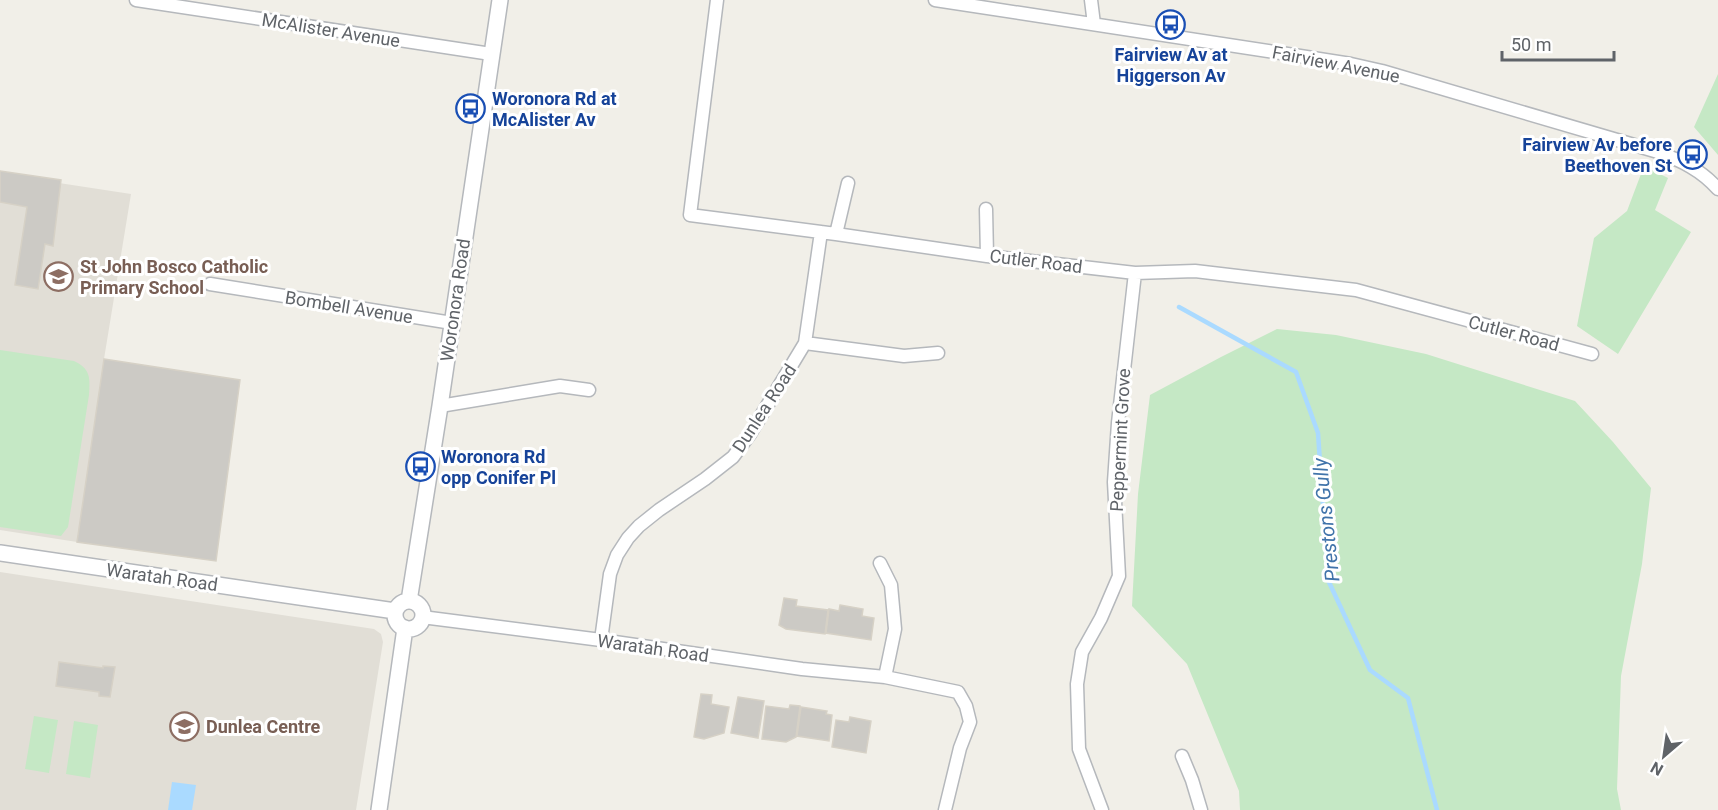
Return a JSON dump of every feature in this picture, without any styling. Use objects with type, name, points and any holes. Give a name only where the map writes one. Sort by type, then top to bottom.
[{"type":"street","name":"McAlister Avenue","points":[[136,0],[491,54]]},
{"type":"street","name":"Woronora Road","points":[[409,601],[500,0]]},
{"type":"street","name":"Cutler Road","points":[[717,0],[690,215],[987,256],[1135,273],[1195,272],[1356,290],[1592,354]]},
{"type":"street","name":"Fairview Avenue","points":[[935,0],[1351,64],[1382,71],[1658,152],[1692,166],[1718,189]]},
{"type":"street","points":[[1091,0],[1094,24]]},
{"type":"street","points":[[836,234],[848,183]]},
{"type":"street","points":[[986,209],[987,256]]},
{"type":"street","name":"Dunlea Road","points":[[601,640],[610,574],[622,547],[639,526],[733,457],[750,434],[805,343],[821,232]]},
{"type":"street","name":"Peppermint Grove","points":[[1102,810],[1079,748],[1077,684],[1082,651],[1101,618],[1119,576],[1115,470],[1122,377],[1135,273]]},
{"type":"street","name":"Bombell Avenue","points":[[210,284],[452,323]]},
{"type":"street","points":[[805,343],[904,356],[938,353]]},
{"type":"street","points":[[440,406],[560,386],[589,390]]},
{"type":"street","name":"Waratah Road","points":[[0,553],[395,611]]},
{"type":"street","points":[[880,563],[891,585],[895,629],[885,677]]},
{"type":"street","points":[[409,601],[414,602],[421,608],[423,617],[414,628],[405,628],[395,620],[395,611],[399,605],[409,601]]},
{"type":"street","name":"Waratah Road","points":[[423,617],[802,669],[885,677],[958,692],[966,706],[970,722],[960,748],[945,810]]},
{"type":"street","points":[[379,810],[405,628]]},
{"type":"street","points":[[1182,756],[1201,810]]},
{"type":"shaded area","name":"St John Bosco Catholic Primary School","points":[[0,174],[131,194],[77,542],[0,530]]},
{"type":"shaded area","name":"Dunlea Centre","points":[[0,572],[374,629],[381,634],[383,642],[356,810],[0,810]]},
{"type":"green space","points":[[1718,74],[1718,155],[1694,127]]},
{"type":"green space","points":[[1644,166],[1668,178],[1655,210],[1691,232],[1618,354],[1577,326],[1594,238],[1627,211]]},
{"type":"green space","points":[[1277,329],[1336,335],[1426,354],[1575,401],[1651,488],[1642,564],[1621,676],[1617,789],[1621,810],[1240,810],[1239,791],[1187,664],[1132,606],[1138,494],[1150,395]]},
{"type":"green space","points":[[0,350],[74,361],[84,367],[88,375],[89,395],[68,527],[61,536],[0,527]]},
{"type":"green space","points":[[34,716],[58,720],[49,773],[25,769]]},
{"type":"green space","points":[[74,721],[98,725],[90,778],[66,774]]},
{"type":"water","points":[[172,782],[196,785],[192,810],[168,810]]},
{"type":"building","points":[[0,171],[61,180],[53,246],[45,244],[38,289],[15,285],[27,207],[0,202]]},
{"type":"building","points":[[104,359],[240,380],[216,561],[77,542]]},
{"type":"building","points":[[784,598],[797,600],[796,606],[828,610],[825,634],[786,629],[779,625]]},
{"type":"building","points":[[840,605],[863,609],[862,616],[874,618],[871,640],[826,633],[829,609],[839,611]]},
{"type":"building","points":[[59,662],[103,668],[103,666],[115,667],[110,697],[99,696],[99,692],[56,686]]},
{"type":"building","points":[[701,694],[712,695],[711,704],[729,707],[724,733],[704,739],[694,737]]},
{"type":"building","points":[[738,697],[764,701],[758,738],[731,733]]},
{"type":"building","points":[[790,705],[800,706],[796,737],[786,742],[762,739],[766,706],[789,709]]},
{"type":"building","points":[[801,707],[827,711],[826,714],[832,715],[829,741],[797,736]]},
{"type":"building","points":[[850,717],[871,721],[866,753],[832,747],[836,720],[849,722]]},
{"type":"waterway","name":"Prestons Gully","points":[[1179,307],[1296,372],[1318,433],[1328,580],[1370,670],[1408,698],[1437,810]]},
{"type":"place","name":"Fairview Av at Higgerson Av","points":[[1171,25]]},
{"type":"place","name":"Woronora Rd at McAlister Av","points":[[471,108]]},
{"type":"place","name":"Fairview Av before Beethoven St","points":[[1693,154]]},
{"type":"place","name":"St John Bosco Catholic Primary School","points":[[59,276]]},
{"type":"place","name":"Woronora Rd opp Conifer Pl","points":[[420,466]]},
{"type":"place","name":"Dunlea Centre","points":[[185,726]]}]
